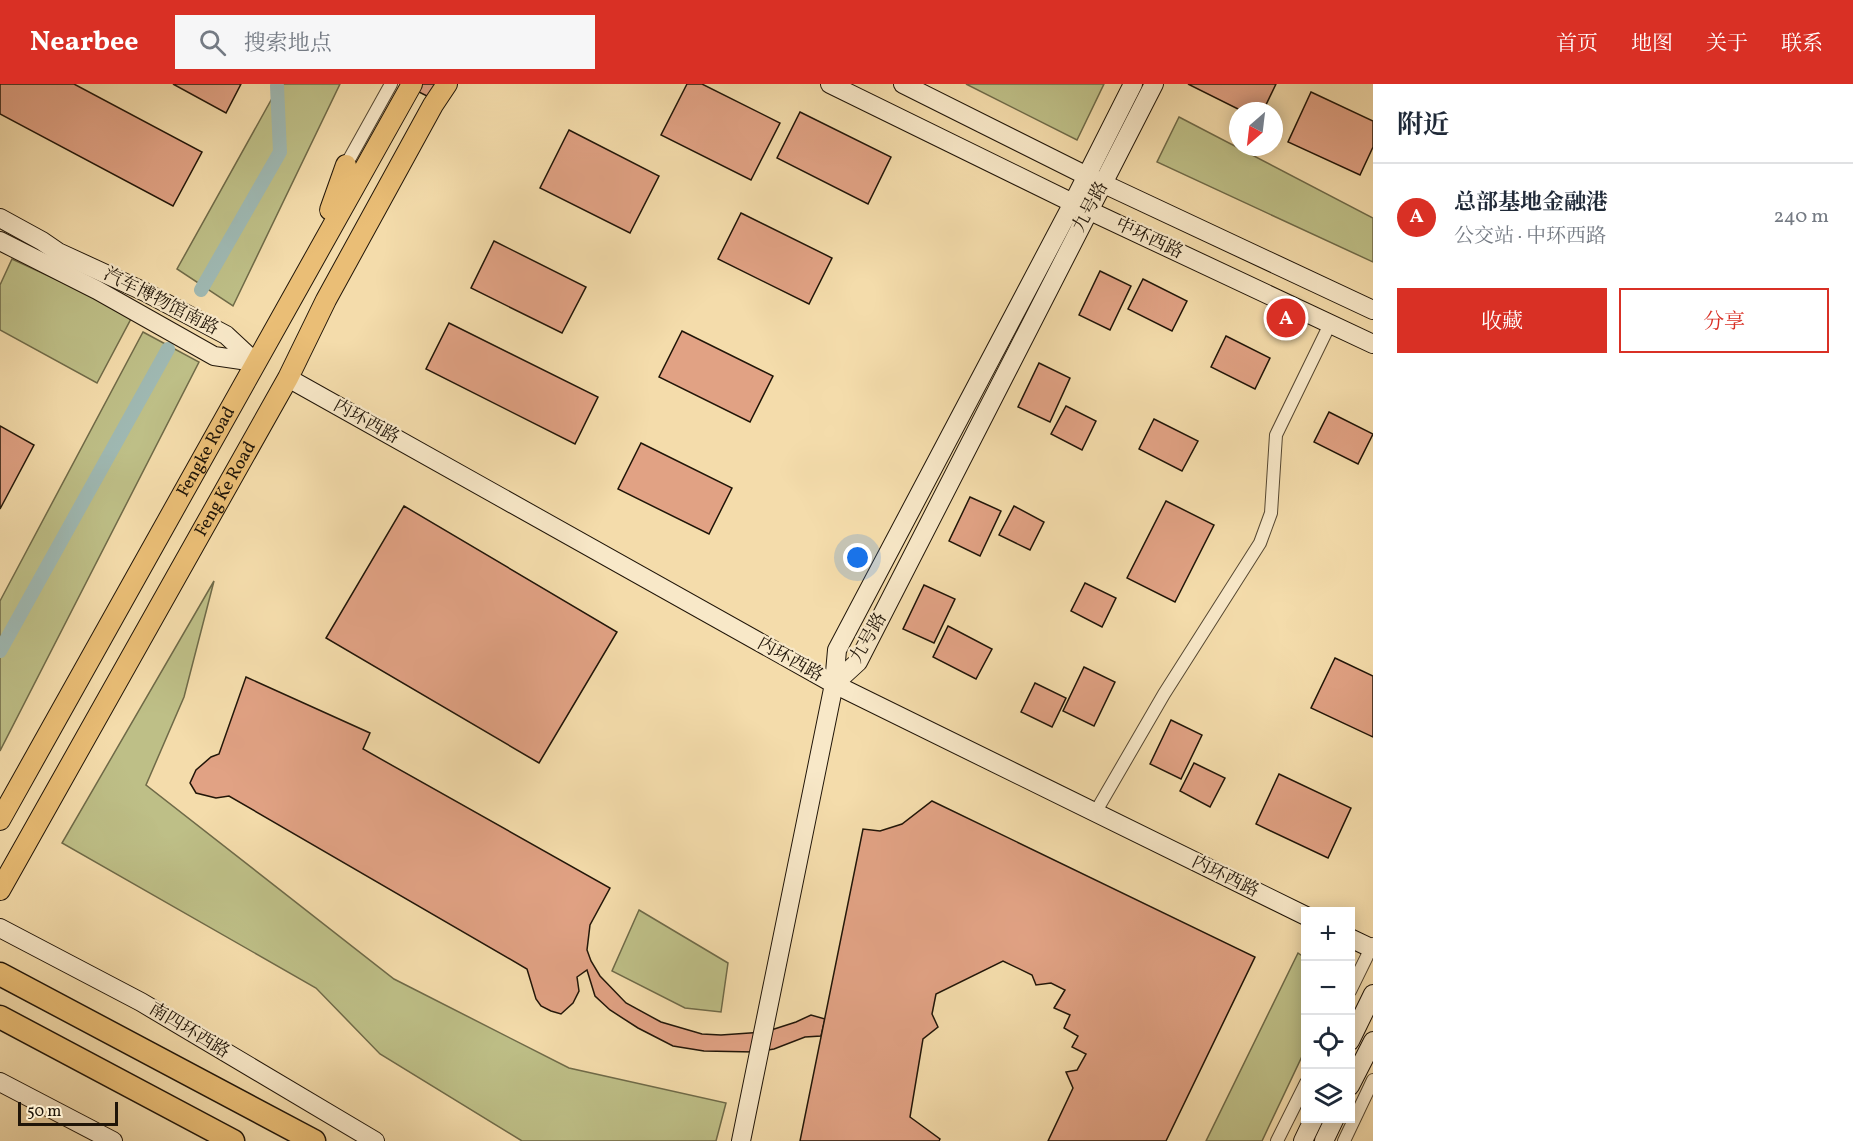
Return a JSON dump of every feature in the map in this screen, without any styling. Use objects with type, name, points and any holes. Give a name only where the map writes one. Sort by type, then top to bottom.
[{"type":"highway","points":[[0,974],[314,1141]]},
{"type":"highway","points":[[0,1017],[233,1141]]},
{"type":"main road","name":"Fengke Road","points":[[0,820],[412,84]]},
{"type":"main road","name":"Feng Ke Road","points":[[0,890],[288,378],[332,290],[433,105],[447,84]]},
{"type":"main road","points":[[325,238],[327,217],[346,165]]},
{"type":"street","points":[[346,165],[391,84]]},
{"type":"street","name":"中环西路","points":[[830,84],[1081,207],[1373,344]]},
{"type":"street","name":"中环西路","points":[[903,84],[1095,180],[1373,310]]},
{"type":"street","name":"九号路","points":[[1095,180],[1133,84]]},
{"type":"street","name":"九号路","points":[[741,1141],[834,684],[837,650],[1095,180],[1154,84]]},
{"type":"street","name":"汽车博物馆南路","points":[[0,218],[58,252],[144,292],[226,335],[255,362]]},
{"type":"street","name":"汽车博物馆南路","points":[[0,241],[70,275],[214,356],[255,362]]},
{"type":"street","points":[[1095,813],[1164,694],[1260,543],[1271,513],[1276,435],[1330,324]]},
{"type":"street","name":"内环西路","points":[[288,378],[834,684],[1301,914]]},
{"type":"street","name":"南四环西路","points":[[0,928],[141,1002],[375,1141]]},
{"type":"street","points":[[1355,940],[1372,947],[1355,981]]},
{"type":"street","points":[[1355,1031],[1373,994]]},
{"type":"street","points":[[1355,1076],[1373,1041]]},
{"type":"street","points":[[1344,1141],[1373,1080]]},
{"type":"street","points":[[0,1082],[113,1141]]},
{"type":"street","points":[[1277,1141],[1301,1091]]},
{"type":"street","points":[[1303,1141],[1312,1123]]},
{"type":"street","points":[[1324,1141],[1333,1123]]},
{"type":"green space","points":[[280,84],[340,84],[233,306],[177,269]]},
{"type":"green space","points":[[966,84],[1104,84],[1077,140]]},
{"type":"green space","points":[[1179,117],[1229,143],[1229,156],[1254,156],[1373,218],[1373,262],[1157,162]]},
{"type":"green space","points":[[12,259],[133,315],[97,383],[0,330],[0,285]]},
{"type":"green space","points":[[143,332],[199,362],[0,751],[0,601]]},
{"type":"green space","points":[[214,581],[184,697],[146,785],[394,979],[569,1068],[726,1103],[716,1141],[522,1141],[380,1054],[316,988],[62,843]]},
{"type":"green space","points":[[639,910],[728,963],[721,1012],[685,1008],[612,971]]},
{"type":"green space","points":[[1298,953],[1301,955],[1301,1058],[1262,1141],[1206,1141]]},
{"type":"building","points":[[0,84],[74,84],[202,152],[173,206],[0,114]]},
{"type":"building","points":[[173,84],[241,84],[226,113]]},
{"type":"building","points":[[403,84],[443,84],[435,100]]},
{"type":"building","points":[[687,84],[702,84],[780,123],[751,180],[661,135]]},
{"type":"building","points":[[1188,84],[1276,84],[1267,102],[1229,102],[1229,104]]},
{"type":"building","points":[[1311,92],[1373,121],[1373,147],[1360,175],[1288,142]]},
{"type":"building","points":[[800,112],[891,157],[868,204],[777,158]]},
{"type":"building","points":[[569,130],[659,176],[630,233],[540,188]]},
{"type":"building","points":[[741,213],[832,258],[809,304],[718,259]]},
{"type":"building","points":[[494,241],[586,287],[562,333],[471,288]]},
{"type":"building","points":[[1100,271],[1131,286],[1110,330],[1079,315]]},
{"type":"building","points":[[1143,279],[1187,301],[1172,331],[1128,309]]},
{"type":"building","points":[[449,323],[598,397],[575,444],[426,369]]},
{"type":"building","points":[[682,331],[773,376],[750,422],[659,377]]},
{"type":"building","points":[[1226,336],[1270,358],[1255,389],[1211,367]]},
{"type":"building","points":[[1039,363],[1070,378],[1050,422],[1018,407]]},
{"type":"building","points":[[1066,406],[1096,421],[1082,450],[1051,434]]},
{"type":"building","points":[[1329,412],[1373,434],[1358,464],[1314,442]]},
{"type":"building","points":[[1154,419],[1198,441],[1182,471],[1139,449]]},
{"type":"building","points":[[0,426],[34,445],[0,509]]},
{"type":"building","points":[[641,443],[732,488],[709,534],[618,489]]},
{"type":"building","points":[[970,497],[1001,511],[980,556],[949,541]]},
{"type":"building","points":[[1166,501],[1214,525],[1175,602],[1127,578]]},
{"type":"building","points":[[404,506],[617,632],[539,763],[326,638]]},
{"type":"building","points":[[1014,506],[1044,522],[1030,550],[999,535]]},
{"type":"building","points":[[1085,583],[1116,598],[1102,627],[1071,611]]},
{"type":"building","points":[[924,585],[955,599],[934,643],[903,629]]},
{"type":"building","points":[[948,626],[992,649],[976,679],[933,657]]},
{"type":"building","points":[[1335,658],[1373,676],[1373,737],[1311,708]]},
{"type":"building","points":[[1084,667],[1115,682],[1094,726],[1063,711]]},
{"type":"building","points":[[246,677],[370,733],[363,749],[610,888],[590,925],[587,950],[600,976],[626,1003],[661,1022],[702,1034],[765,1032],[811,1015],[825,1019],[821,1036],[805,1037],[774,1049],[755,1052],[704,1051],[673,1046],[610,1010],[595,996],[587,970],[577,977],[579,991],[573,1003],[561,1014],[551,1011],[541,1006],[536,999],[527,969],[229,796],[216,798],[196,793],[190,783],[196,770],[211,757],[219,754]]},
{"type":"building","points":[[1035,683],[1066,698],[1052,727],[1021,712]]},
{"type":"building","points":[[1171,720],[1202,735],[1181,779],[1150,764]]},
{"type":"building","points":[[1194,763],[1225,778],[1210,807],[1180,791]]},
{"type":"building","points":[[1279,774],[1351,808],[1328,858],[1256,824]]},
{"type":"building","points":[[932,801],[1255,957],[1166,1141],[1048,1141],[1073,1088],[1066,1072],[1077,1070],[1086,1054],[1072,1047],[1078,1036],[1064,1028],[1070,1015],[1054,1008],[1065,990],[1051,983],[1036,985],[1032,975],[1003,961],[936,994],[932,1014],[938,1027],[923,1039],[910,1117],[940,1139],[939,1141],[800,1141],[863,829],[880,831],[902,824]]},
{"type":"waterway","points":[[201,290],[280,152],[277,86]]},
{"type":"waterway","points":[[0,651],[168,349]]},
{"type":"place","name":"总部基地金融港","points":[[1286,318]]}]
